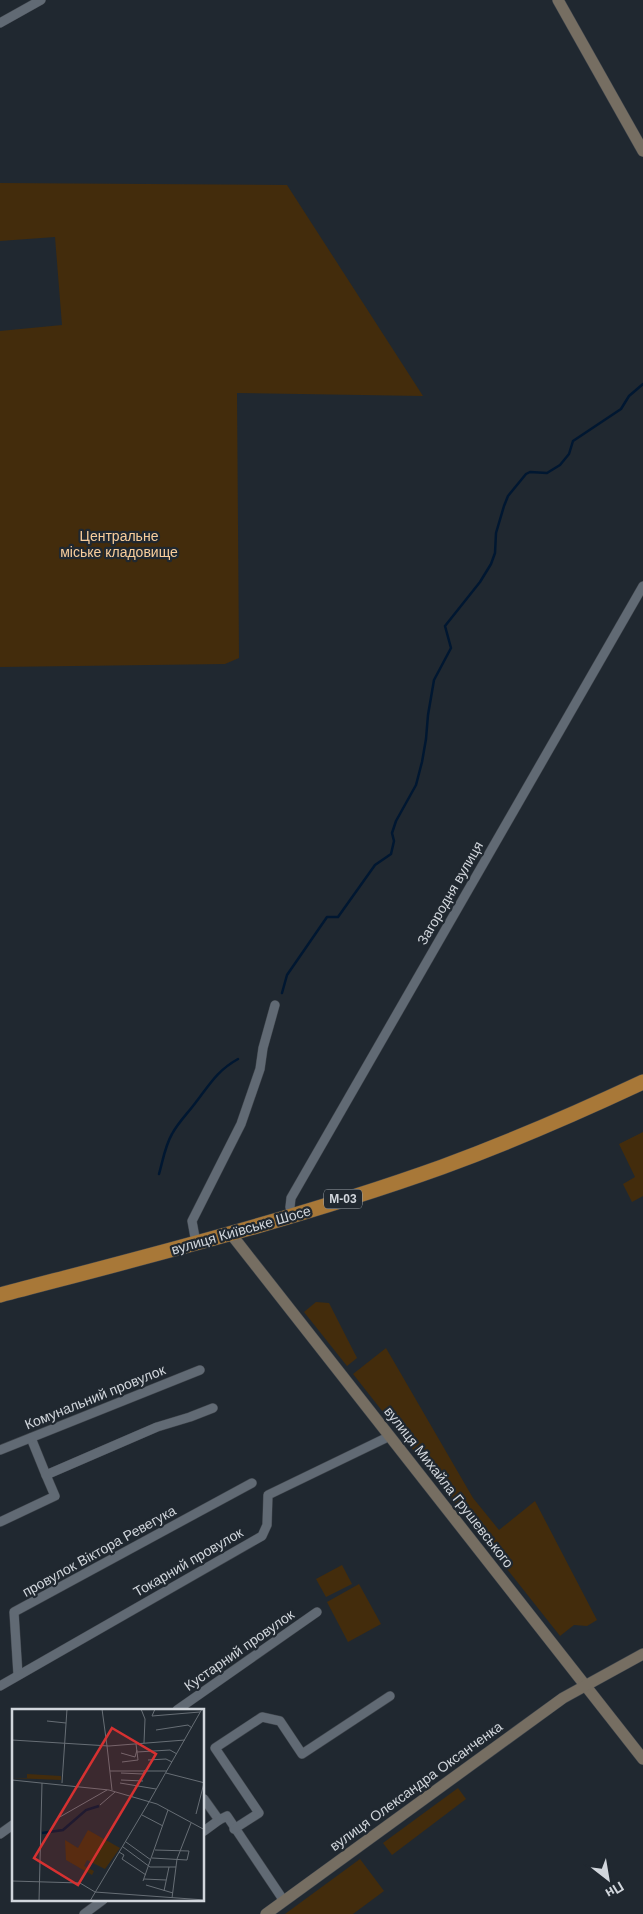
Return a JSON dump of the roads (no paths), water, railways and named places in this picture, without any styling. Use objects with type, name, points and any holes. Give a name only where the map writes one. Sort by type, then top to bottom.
[{"type":"highway","name":"вулиця Київське Шосе","points":[[0,1295],[292,1216],[475,1154],[643,1082]]},
{"type":"street","points":[[0,23],[41,0]]},
{"type":"street","points":[[558,0],[643,151]]},
{"type":"street","name":"Загородня вулиця","points":[[292,1216],[291,1198],[643,586]]},
{"type":"street","points":[[196,1243],[192,1221],[241,1124],[260,1069],[263,1048],[276,1005]]},
{"type":"street","name":"вулиця Михайла Грушевського","points":[[231,1234],[643,1759]]},
{"type":"street","name":"Комунальний провулок","points":[[0,1450],[200,1370]]},
{"type":"street","points":[[46,1475],[157,1427],[213,1408]]},
{"type":"street","name":"Токарний провулок","points":[[0,1686],[262,1536],[267,1525],[268,1495],[390,1436]]},
{"type":"street","points":[[0,1522],[56,1496],[30,1438]]},
{"type":"street","name":"провулок Віктора Ревегука","points":[[18,1675],[14,1612],[252,1483]]},
{"type":"street","name":"Кустарний провулок","points":[[178,1709],[317,1612]]},
{"type":"street","name":"вулиця Олександра Оксанченка","points":[[266,1914],[563,1698],[643,1654]]},
{"type":"street","points":[[234,1829],[259,1813],[216,1748],[262,1717],[280,1721],[302,1754],[390,1696]]},
{"type":"street","points":[[205,1800],[219,1820]]},
{"type":"street","points":[[205,1830],[227,1816],[234,1829],[284,1900]]},
{"type":"street","points":[[0,1834],[12,1825]]},
{"type":"street","points":[[84,1914],[100,1902]]},
{"type":"waterway","points":[[282,993],[287,975],[327,917],[338,917],[375,865],[391,854],[394,841],[392,833],[396,821],[416,785],[422,762],[434,680],[451,648],[445,626],[480,582],[491,564],[495,553],[496,533],[508,496],[526,474],[530,472],[547,473],[560,465],[569,454],[573,441],[621,409],[629,396],[643,384]]},
{"type":"waterway","points":[[159,1174],[164,1153],[177,1126],[218,1074],[238,1059]]},
{"type":"park label","name":"Центральне міське кладовище","points":[[119,544]]}]
